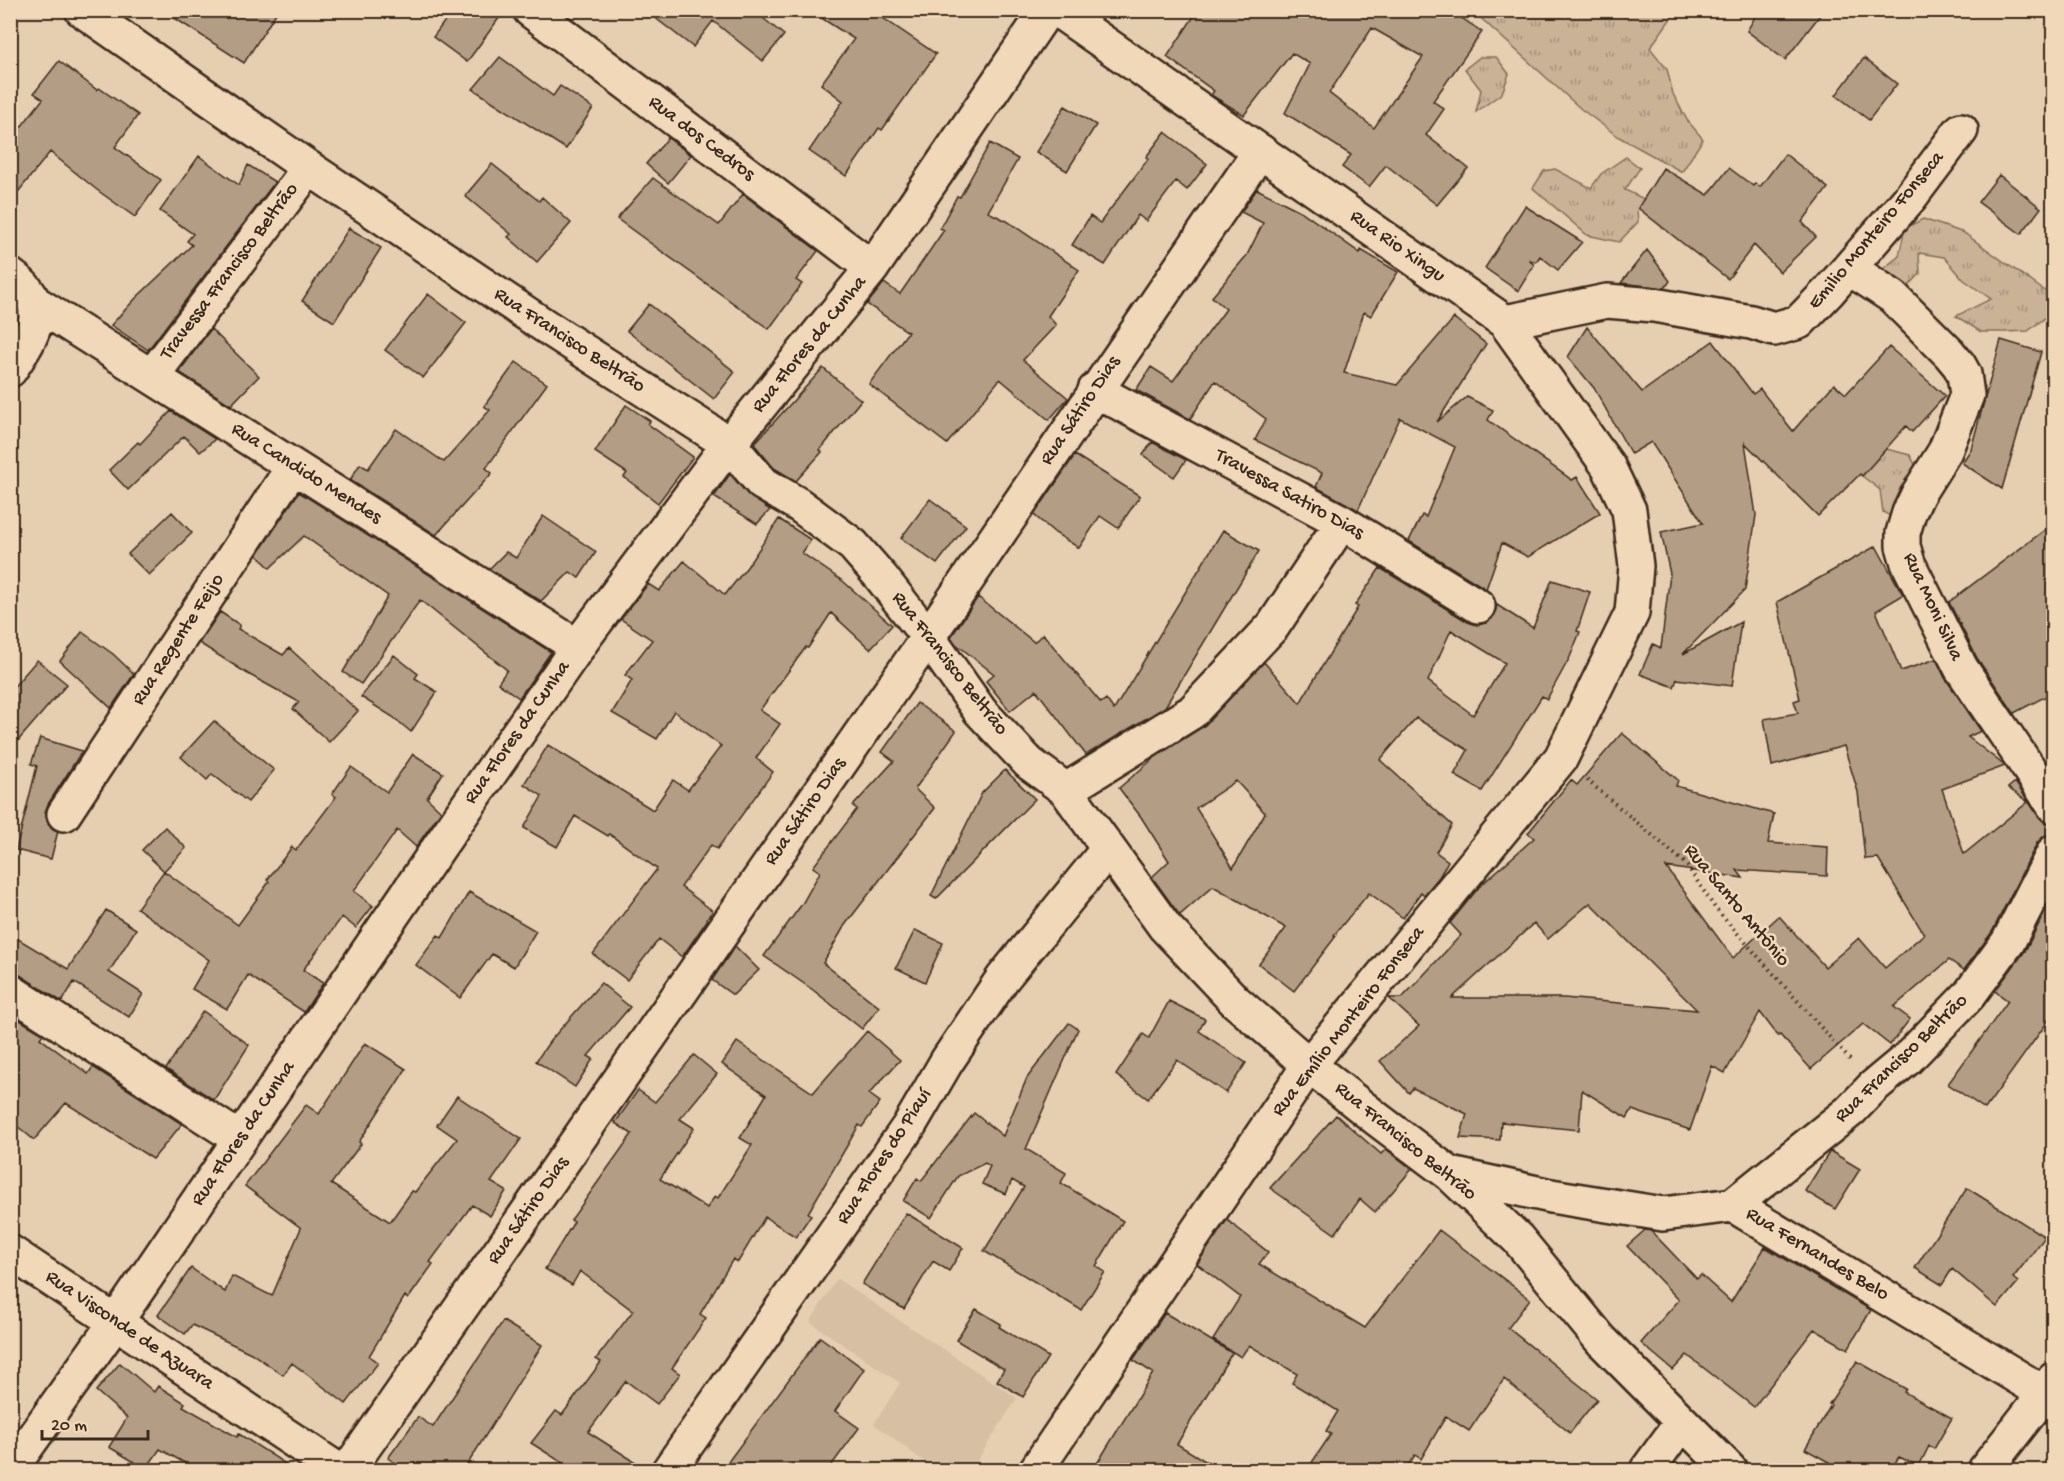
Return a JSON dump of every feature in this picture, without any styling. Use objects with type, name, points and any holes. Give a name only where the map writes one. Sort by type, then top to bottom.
[{"type":"street","name":"Rua Francisco Beltrão","points":[[82,10],[309,168],[545,326],[729,444],[762,483],[799,505],[853,545],[928,637],[980,711],[1029,763],[1066,790],[1165,927],[1234,1000],[1377,1119],[1450,1174],[1518,1239],[1601,1340],[1730,1470]]},
{"type":"street","name":"Rua dos Cedros","points":[[530,10],[872,268]]},
{"type":"street","name":"Rua Flores da Cunha","points":[[10,1470],[115,1323],[578,647],[729,444],[872,268],[1047,10]]},
{"type":"street","name":"Rua Rio Xingu","points":[[1057,10],[1505,322],[1608,466],[1629,510],[1636,566]]},
{"type":"street","name":"Emilio Monteiro Fonseca","points":[[1505,322],[1607,301],[1654,304],[1751,322],[1774,329],[1799,322],[1909,199],[1961,130]]},
{"type":"street","name":"Rua Sátiro Dias","points":[[348,1470],[928,637],[1260,151]]},
{"type":"street","name":"Travessa Francisco Beltrão","points":[[152,376],[309,168]]},
{"type":"street","name":"Rua Moni Silva","points":[[1849,268],[1893,297],[1949,353],[1964,374],[1967,395],[1945,451],[1909,513],[1903,533],[1903,546],[1908,562],[1961,669],[2054,806]]},
{"type":"street","name":"Rua Candido Mendes","points":[[10,275],[22,285],[35,311],[152,376],[578,647]]},
{"type":"street","points":[[10,370],[28,341],[35,311]]},
{"type":"street","name":"Travessa Satiro Dias","points":[[1095,390],[1342,522],[1478,606]]},
{"type":"street","name":"Rua Regente Feijo","points":[[64,813],[293,467]]},
{"type":"street","points":[[1066,790],[1191,712],[1274,626],[1342,522]]},
{"type":"street","name":"Rua Emílio Monteiro Fonseca","points":[[1036,1470],[1310,1065],[1561,758],[1632,614],[1636,566]]},
{"type":"street","name":"Rua Flores do Piauí","points":[[669,1470],[909,1126],[947,1061],[1003,978],[1108,849]]},
{"type":"street","name":"Rua Francisco Beltrão","points":[[1733,1205],[1850,1111],[1873,1087],[1908,1058],[1970,995],[2008,942],[2054,852]]},
{"type":"street","points":[[10,991],[240,1139]]},
{"type":"street","name":"Rua Fernandes Belo","points":[[1450,1174],[1551,1196],[1663,1214],[1733,1205],[2051,1390]]},
{"type":"street","name":"Rua Visconde de Azuara","points":[[10,1252],[338,1470]]},
{"type":"street","points":[[1985,1470],[2051,1390]]},
{"type":"street","points":[[1647,1470],[1682,1422]]},
{"type":"path","name":"Rua Santo Antônio","points":[[1561,758],[1686,864],[1715,908],[1873,1087]]},
{"type":"shaded area","points":[[837,1279],[1017,1398],[971,1470],[936,1470],[874,1424],[900,1383],[810,1322]]},
{"type":"green space","points":[[1473,11],[1676,11],[1650,48],[1667,69],[1673,94],[1687,120],[1703,139],[1682,172],[1619,137],[1581,109]]},
{"type":"green space","points":[[1480,57],[1496,57],[1509,74],[1502,93],[1476,112],[1481,90],[1465,69]]},
{"type":"green space","points":[[1626,157],[1640,168],[1625,190],[1644,199],[1637,210],[1638,222],[1619,242],[1587,235],[1533,188],[1544,171],[1555,169],[1591,188],[1601,174]]},
{"type":"green space","points":[[1923,219],[1964,233],[2053,297],[2050,314],[2028,331],[1981,332],[1956,316],[1991,299],[1964,280],[1944,257],[1919,253],[1920,274],[1903,292],[1878,273],[1899,256],[1905,228]]},
{"type":"green space","points":[[1886,449],[1910,455],[1920,474],[1910,506],[1890,516],[1883,512],[1880,490],[1862,476]]},
{"type":"building","points":[[162,10],[278,10],[244,63]]},
{"type":"building","points":[[453,10],[505,10],[467,62],[433,37]]},
{"type":"building","points":[[645,10],[753,10],[784,35],[763,61],[713,21],[693,47]]},
{"type":"building","points":[[809,10],[871,10],[936,54],[882,130],[879,128],[846,176],[809,151],[843,101],[821,84],[854,39]]},
{"type":"building","points":[[1198,10],[1450,10],[1482,32],[1433,101],[1444,109],[1426,135],[1468,168],[1437,205],[1386,165],[1369,187],[1342,167],[1351,155],[1285,113],[1310,64],[1292,53],[1244,115],[1211,95],[1214,91],[1167,57]],"holes":[[[1372,28],[1423,57],[1374,128],[1329,93]]]},
{"type":"building","points":[[1759,10],[1824,10],[1785,60],[1747,31]]},
{"type":"building","points":[[500,57],[553,96],[560,86],[593,108],[566,149],[473,89]]},
{"type":"building","points":[[1864,58],[1897,84],[1869,120],[1836,95]]},
{"type":"building","points":[[59,61],[97,90],[99,88],[138,115],[115,147],[161,180],[135,217],[50,152],[10,202],[10,141],[43,99],[34,93]]},
{"type":"building","points":[[1065,106],[1096,125],[1067,171],[1036,152]]},
{"type":"building","points":[[1165,132],[1207,164],[1187,190],[1176,181],[1146,221],[1138,215],[1105,265],[1072,245],[1090,216],[1100,223],[1148,159],[1146,157]]},
{"type":"building","points":[[668,138],[691,155],[668,183],[646,164]]},
{"type":"building","points":[[990,143],[1018,159],[988,212],[1007,221],[1079,270],[1048,316],[1056,325],[1023,360],[1068,398],[1049,420],[1000,379],[947,444],[869,384],[908,332],[867,304],[884,283],[900,294],[944,230],[940,228]]},
{"type":"building","points":[[1785,154],[1828,188],[1802,222],[1816,237],[1780,272],[1754,245],[1728,279],[1638,208],[1663,168],[1708,195],[1729,168],[1753,186],[1755,183],[1760,187]]},
{"type":"building","points":[[199,156],[239,185],[248,165],[275,182],[148,350],[111,325],[192,245],[187,241],[193,234],[160,211]]},
{"type":"building","points":[[492,164],[539,201],[542,197],[571,223],[537,262],[508,237],[511,234],[465,196]]},
{"type":"building","points":[[1999,175],[2041,208],[2021,234],[1978,202]]},
{"type":"building","points":[[653,178],[719,225],[743,194],[818,251],[796,280],[802,284],[769,329],[617,219]]},
{"type":"building","points":[[1257,189],[1302,212],[1360,253],[1361,250],[1398,272],[1371,316],[1364,312],[1344,373],[1397,385],[1454,318],[1486,344],[1437,422],[1467,397],[1493,410],[1488,420],[1572,480],[1577,477],[1600,513],[1528,557],[1502,543],[1486,589],[1409,541],[1422,515],[1426,517],[1455,447],[1400,418],[1358,510],[1316,487],[1322,473],[1255,440],[1266,419],[1215,381],[1190,419],[1136,390],[1151,367],[1173,381],[1226,309],[1212,297],[1247,255],[1263,223],[1241,212]]},
{"type":"building","points":[[1525,206],[1582,242],[1558,270],[1540,256],[1536,262],[1530,260],[1534,265],[1518,291],[1485,268]]},
{"type":"building","points":[[349,228],[381,248],[334,322],[302,301]]},
{"type":"building","points":[[1647,250],[1670,281],[1665,288],[1621,283]]},
{"type":"building","points":[[428,294],[466,323],[423,378],[385,350]]},
{"type":"building","points":[[649,304],[735,372],[714,399],[627,331]]},
{"type":"building","points":[[1587,327],[1642,392],[1713,341],[1753,394],[1760,389],[1793,431],[1834,384],[1846,394],[1889,347],[1945,396],[1912,432],[1906,426],[1862,476],[1860,474],[1818,516],[1745,443],[1756,515],[1745,590],[1683,654],[1741,622],[1732,686],[1677,679],[1674,687],[1640,674],[1653,644],[1661,648],[1670,574],[1661,532],[1703,523],[1651,442],[1631,454],[1594,388],[1568,357]]},
{"type":"building","points":[[211,329],[259,376],[231,405],[179,372]]},
{"type":"building","points":[[2001,340],[2041,352],[2002,489],[1962,463],[1971,449]]},
{"type":"building","points":[[516,362],[547,384],[486,468],[492,473],[436,535],[350,480],[360,464],[368,469],[396,429],[444,462],[490,410],[484,406]]},
{"type":"building","points":[[823,368],[861,400],[820,450],[822,452],[796,481],[774,468],[754,444]]},
{"type":"building","points":[[626,405],[650,421],[648,424],[693,457],[658,503],[624,477],[627,473],[595,452]]},
{"type":"building","points":[[171,411],[215,439],[200,452],[184,436],[128,490],[109,470],[138,442],[140,444]]},
{"type":"building","points":[[1152,442],[1186,460],[1174,477],[1143,455]]},
{"type":"building","points":[[1075,455],[1140,496],[1118,528],[1100,516],[1079,548],[1055,533],[1034,515]]},
{"type":"building","points":[[730,474],[748,495],[770,510],[757,524],[714,497]]},
{"type":"building","points":[[299,492],[551,652],[519,698],[498,683],[507,670],[420,600],[361,684],[343,672],[388,596],[304,536],[270,568],[257,555]]},
{"type":"building","points":[[930,499],[966,526],[937,564],[901,538]]},
{"type":"building","points":[[172,512],[192,533],[149,575],[128,554]]},
{"type":"building","points":[[543,516],[596,552],[579,578],[570,572],[541,601],[489,569],[506,552],[516,558]]},
{"type":"building","points":[[779,519],[811,540],[802,553],[844,582],[892,625],[870,649],[831,613],[808,648],[806,647],[760,710],[780,724],[756,758],[773,772],[717,849],[711,845],[681,887],[713,911],[682,957],[659,939],[627,980],[593,954],[657,869],[609,834],[608,836],[575,816],[557,847],[524,828],[542,796],[524,784],[548,745],[653,810],[673,780],[688,790],[721,746],[674,711],[657,739],[612,713],[632,680],[625,675],[652,640],[621,619],[648,584],[659,591],[684,561],[725,595]]},
{"type":"building","points":[[2054,523],[2054,692],[2014,713],[1977,658],[1949,602]]},
{"type":"building","points":[[1223,530],[1259,551],[1165,707],[1086,755],[1036,690],[1010,711],[986,681],[994,674],[956,644],[951,637],[978,597],[1034,642],[1043,634],[1101,703],[1106,699],[1114,710]]},
{"type":"building","points":[[1876,546],[1903,595],[1876,611],[1901,671],[1936,659],[1945,678],[1981,731],[1968,737],[2005,766],[1942,789],[1964,854],[2028,802],[2008,788],[2015,782],[2039,817],[2045,823],[2054,824],[2054,833],[2044,836],[2037,843],[1992,932],[1964,970],[1949,960],[1894,1007],[1910,1019],[1890,1045],[1863,1024],[1811,1069],[1780,1035],[1778,1036],[1760,1012],[1725,1073],[1712,1066],[1690,1130],[1632,1110],[1627,1118],[1582,1090],[1579,1130],[1501,1122],[1500,1140],[1460,1138],[1467,1114],[1413,1088],[1409,1093],[1380,1061],[1419,1026],[1389,998],[1402,998],[1461,935],[1450,923],[1479,887],[1534,838],[1528,833],[1571,780],[1577,785],[1622,733],[1678,780],[1676,786],[1774,814],[1768,843],[1828,847],[1827,876],[1737,870],[1743,878],[1666,867],[1733,958],[1779,916],[1825,967],[1859,938],[1885,968],[1924,934],[1878,858],[1865,859],[1858,792],[1844,746],[1772,766],[1764,719],[1798,713],[1794,701],[1800,699],[1777,602]],"holes":[[[1590,903],[1697,1010],[1564,998],[1452,998],[1534,923],[1548,939]]]},
{"type":"building","points":[[1380,568],[1468,622],[1477,625],[1486,623],[1494,616],[1497,605],[1533,628],[1552,580],[1590,592],[1577,631],[1580,632],[1570,657],[1547,699],[1542,696],[1482,791],[1454,775],[1468,750],[1416,718],[1380,760],[1452,825],[1436,852],[1448,861],[1439,877],[1424,895],[1421,892],[1403,918],[1369,893],[1334,935],[1336,936],[1294,991],[1259,964],[1286,928],[1213,886],[1180,915],[1178,913],[1152,877],[1169,861],[1119,788],[1154,758],[1205,725],[1264,662],[1300,703],[1358,607],[1355,605]],"holes":[[[1451,630],[1505,663],[1473,715],[1428,681]],[[1236,781],[1265,813],[1233,868],[1196,808]]]},
{"type":"building","points":[[220,612],[240,625],[238,629],[283,655],[289,648],[358,711],[329,742],[293,709],[299,702],[248,674],[199,643]]},
{"type":"building","points":[[82,632],[113,654],[134,674],[111,708],[60,661]]},
{"type":"building","points":[[394,655],[418,674],[415,678],[437,692],[411,732],[393,717],[361,697]]},
{"type":"building","points":[[37,660],[67,684],[10,750],[10,691]]},
{"type":"building","points":[[917,703],[956,731],[915,789],[935,808],[845,925],[823,963],[879,1007],[862,1029],[813,990],[764,956],[802,904],[820,872],[813,867],[857,809],[853,806],[894,761],[882,752]]},
{"type":"building","points":[[214,721],[274,770],[248,802],[212,774],[207,780],[181,757]]},
{"type":"building","points":[[40,738],[82,751],[45,812],[48,823],[58,831],[51,859],[16,850],[37,766],[31,764]]},
{"type":"building","points":[[413,754],[443,773],[427,798],[441,811],[416,847],[397,830],[354,891],[373,906],[356,928],[342,917],[303,970],[323,983],[304,1012],[248,975],[227,1009],[192,989],[209,960],[137,908],[164,871],[238,925],[292,847],[296,850],[336,797],[332,794],[351,767],[387,792]]},
{"type":"building","points":[[1005,770],[1035,799],[936,899],[931,896],[982,793]]},
{"type":"building","points":[[165,827],[186,848],[164,871],[142,850]]},
{"type":"building","points":[[469,892],[536,931],[514,967],[492,954],[460,998],[416,965],[438,935],[442,938]]},
{"type":"building","points":[[2054,894],[2054,1011],[1985,1109],[1948,1084],[2008,1001],[1995,991],[2025,951]]},
{"type":"building","points":[[106,910],[136,929],[109,972],[143,994],[129,1017],[74,982],[62,1002],[20,975],[10,972],[10,934],[68,969]]},
{"type":"building","points":[[915,930],[943,943],[925,982],[896,968]]},
{"type":"building","points":[[735,946],[759,970],[733,995],[712,980]]},
{"type":"building","points":[[601,983],[630,1007],[588,1056],[593,1059],[575,1087],[536,1061],[550,1041]]},
{"type":"building","points":[[1169,1001],[1205,1019],[1199,1031],[1246,1063],[1226,1093],[1177,1060],[1148,1099],[1116,1075],[1143,1034],[1149,1038]]},
{"type":"building","points":[[203,1011],[249,1045],[214,1100],[166,1069]]},
{"type":"building","points":[[10,1014],[43,1034],[40,1038],[88,1074],[93,1067],[182,1124],[153,1159],[66,1103],[34,1140],[10,1120]]},
{"type":"building","points":[[1069,1023],[1078,1029],[1026,1149],[1066,1173],[1061,1183],[1123,1221],[1096,1266],[1105,1272],[1081,1310],[984,1251],[1024,1187],[1012,1180],[1006,1194],[982,1184],[990,1166],[985,1163],[958,1176],[931,1218],[903,1201],[917,1178],[921,1181],[974,1113],[1003,1136],[1027,1078]]},
{"type":"building","points":[[867,1031],[900,1060],[869,1094],[880,1102],[862,1127],[859,1125],[808,1213],[811,1215],[796,1237],[765,1217],[738,1262],[733,1259],[700,1314],[706,1318],[672,1368],[680,1374],[657,1404],[626,1381],[588,1432],[648,1470],[574,1470],[531,1443],[556,1411],[562,1415],[601,1362],[596,1359],[633,1311],[580,1271],[572,1285],[545,1269],[574,1222],[571,1220],[632,1134],[615,1123],[638,1090],[655,1102],[694,1055],[717,1074],[680,1119],[694,1128],[660,1179],[707,1208],[715,1196],[718,1198],[752,1145],[740,1138],[766,1095],[722,1064],[737,1042],[813,1093]]},
{"type":"building","points":[[365,1043],[406,1069],[359,1142],[361,1144],[331,1184],[390,1222],[412,1191],[415,1192],[457,1139],[437,1125],[457,1096],[521,1139],[491,1182],[506,1191],[490,1216],[472,1205],[430,1262],[433,1264],[408,1299],[405,1296],[369,1356],[378,1363],[346,1404],[292,1363],[283,1375],[251,1353],[192,1325],[185,1334],[158,1315],[191,1268],[225,1292],[232,1276],[272,1296],[301,1228],[245,1186],[306,1105],[319,1114]]},
{"type":"building","points":[[1336,1115],[1381,1154],[1386,1149],[1412,1169],[1375,1212],[1360,1199],[1335,1234],[1270,1188]]},
{"type":"building","points":[[1830,1151],[1860,1169],[1835,1209],[1805,1191]]},
{"type":"building","points":[[1967,1188],[2045,1237],[2013,1278],[2018,1282],[1997,1307],[1952,1269],[1942,1285],[1915,1268]]},
{"type":"building","points":[[906,1213],[963,1248],[949,1271],[933,1261],[904,1309],[862,1284]]},
{"type":"building","points":[[1227,1220],[1268,1252],[1259,1264],[1365,1328],[1439,1230],[1530,1299],[1508,1328],[1597,1399],[1570,1433],[1504,1379],[1469,1431],[1446,1416],[1421,1459],[1415,1455],[1405,1470],[1307,1470],[1331,1434],[1326,1431],[1338,1411],[1292,1383],[1297,1374],[1249,1345],[1241,1357],[1213,1340],[1240,1297],[1197,1264]]},
{"type":"building","points":[[1645,1230],[1651,1231],[1697,1279],[1701,1275],[1731,1302],[1765,1247],[1871,1310],[1848,1349],[1814,1329],[1754,1407],[1687,1355],[1673,1370],[1641,1343],[1679,1300],[1627,1246]]},
{"type":"building","points":[[976,1309],[1001,1324],[999,1327],[1048,1357],[1023,1397],[997,1381],[1004,1369],[956,1340]]},
{"type":"building","points":[[1165,1313],[1232,1353],[1177,1444],[1220,1470],[1093,1470],[1153,1373],[1133,1360]]},
{"type":"building","points":[[503,1321],[542,1345],[464,1470],[405,1470],[388,1458],[418,1417],[433,1427]]},
{"type":"building","points":[[820,1337],[864,1369],[835,1411],[859,1428],[828,1470],[722,1470]]},
{"type":"building","points":[[1857,1361],[1906,1389],[1904,1392],[1952,1418],[1934,1449],[1929,1446],[1919,1466],[1899,1457],[1890,1470],[1843,1470],[1805,1449],[1831,1405],[1829,1404]]},
{"type":"building","points":[[120,1363],[154,1392],[158,1386],[185,1403],[183,1406],[237,1437],[239,1434],[295,1470],[197,1470],[160,1449],[146,1469],[109,1447],[127,1418],[96,1391]]}]
